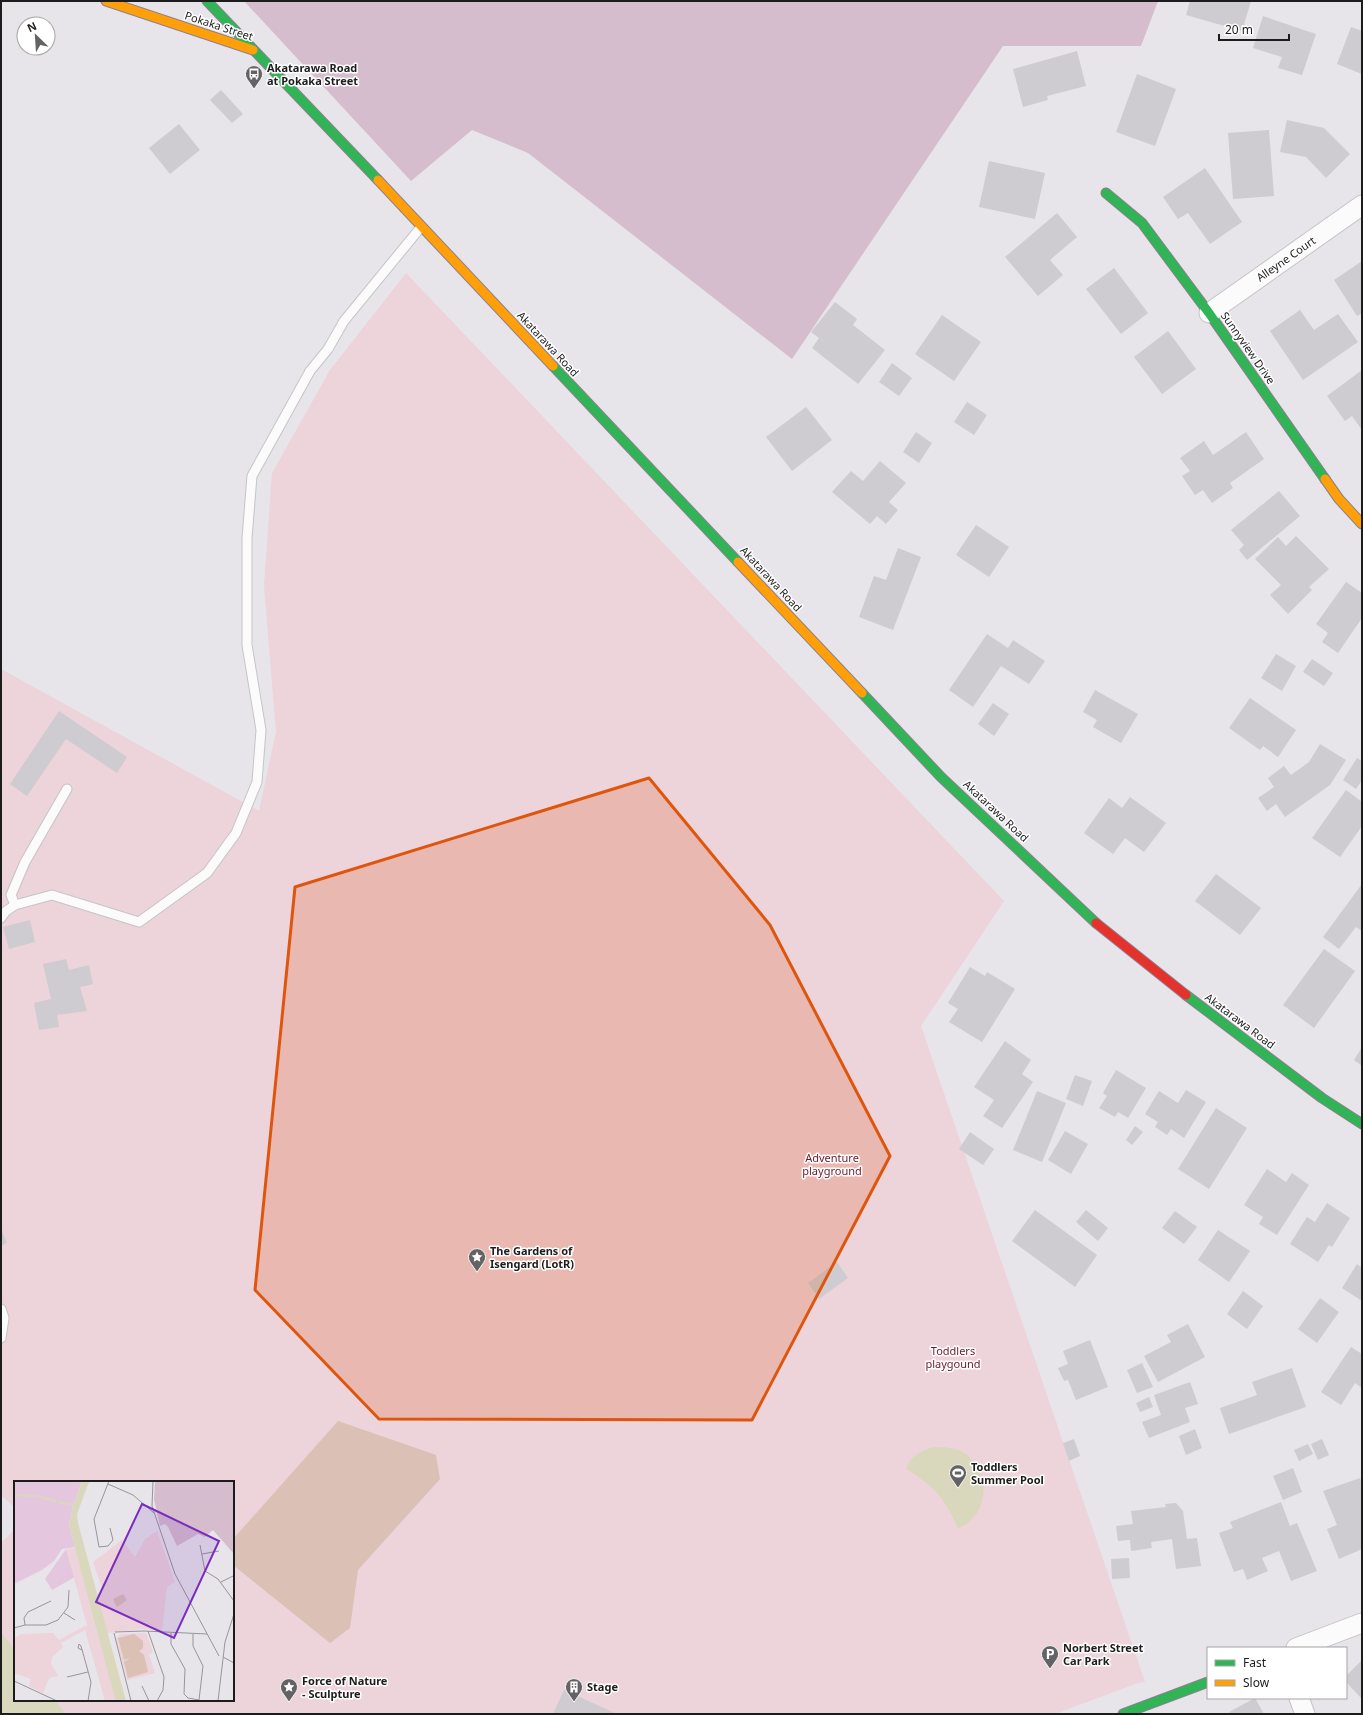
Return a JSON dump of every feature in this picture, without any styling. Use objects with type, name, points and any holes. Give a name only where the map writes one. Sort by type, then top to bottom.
[{"type":"street","name":"Pokaka Street","points":[[106,1],[256,51]]},
{"type":"street","name":"Akatarawa Road","points":[[207,1],[256,51],[941,777],[1104,930],[1224,1025],[1322,1098],[1362,1124]]},
{"type":"street","name":"Sunnyview Drive","points":[[1106,193],[1142,223],[1209,313],[1339,499],[1362,524]]},
{"type":"street","name":"Alleyne Court","points":[[1209,313],[1362,204]]},
{"type":"street","points":[[1299,1647],[1362,1623]]},
{"type":"street","points":[[1123,1714],[1207,1682]]},
{"type":"street","points":[[1299,1699],[1305,1714]]},
{"type":"lane","points":[[1,918],[6,911],[15,905],[52,895],[139,922],[207,872],[236,833],[257,782],[261,730],[247,645],[247,538],[252,476],[310,371],[328,349],[344,321],[421,227]]},
{"type":"lane","points":[[15,905],[11,895],[25,862],[67,790]]},
{"type":"lane","points":[[1,1309],[4,1318],[1,1338]]},
{"type":"highlighted area","points":[[649,778],[770,925],[890,1156],[752,1420],[379,1419],[255,1290],[295,887]]},
{"type":"shaded area","points":[[244,1],[1158,1],[1141,46],[1003,46],[792,359],[528,153],[472,130],[411,181]]},
{"type":"shaded area","points":[[338,1421],[436,1455],[440,1479],[358,1570],[350,1628],[330,1643],[234,1566],[234,1538]]},
{"type":"shaded area","name":"Toddlers Summer Pool","points":[[933,1447],[946,1447],[966,1454],[979,1469],[982,1478],[984,1488],[980,1507],[975,1516],[968,1523],[958,1529],[949,1509],[938,1494],[924,1481],[906,1469],[913,1457],[924,1450]]},
{"type":"shaded area","points":[[1,1632],[14,1649],[14,1701],[56,1701],[66,1714],[1,1714]]},
{"type":"green space","points":[[406,273],[1004,901],[921,1026],[1145,1682],[1138,1683],[1055,1714],[66,1714],[56,1701],[234,1701],[234,1481],[14,1481],[14,1507],[1,1495],[1,669],[259,811],[276,732],[264,586],[272,473],[330,370]]},
{"type":"green space","points":[[14,1530],[14,1649],[1,1632],[1,1543]]},
{"type":"building","points":[[1190,1],[1251,1],[1242,31],[1186,15]]},
{"type":"building","points":[[1263,16],[1316,34],[1302,75],[1278,68],[1282,57],[1253,48]]},
{"type":"building","points":[[1351,27],[1362,31],[1362,74],[1337,64]]},
{"type":"building","points":[[1077,51],[1086,86],[1047,96],[1048,100],[1023,107],[1013,69]]},
{"type":"building","points":[[1137,74],[1176,89],[1155,146],[1116,132]]},
{"type":"building","points":[[221,90],[243,114],[232,123],[210,100]]},
{"type":"building","points":[[1287,120],[1324,128],[1350,154],[1326,178],[1306,157],[1280,152]]},
{"type":"building","points":[[179,124],[200,150],[170,174],[149,148]]},
{"type":"building","points":[[1269,130],[1274,196],[1233,199],[1228,133]]},
{"type":"building","points":[[989,161],[1045,173],[1035,219],[979,207]]},
{"type":"building","points":[[1205,168],[1242,222],[1210,244],[1188,213],[1178,219],[1163,197]]},
{"type":"building","points":[[1057,213],[1077,237],[1050,260],[1063,275],[1038,296],[1005,257]]},
{"type":"building","points":[[1362,261],[1362,313],[1357,316],[1334,280]]},
{"type":"building","points":[[1114,268],[1148,313],[1121,334],[1086,289]]},
{"type":"building","points":[[835,302],[857,319],[853,325],[885,350],[858,384],[812,348],[819,338],[811,332]]},
{"type":"building","points":[[1300,310],[1314,330],[1338,314],[1358,342],[1303,380],[1270,331]]},
{"type":"building","points":[[942,315],[981,342],[954,381],[915,354]]},
{"type":"building","points":[[1168,331],[1196,369],[1162,394],[1134,357]]},
{"type":"building","points":[[892,363],[912,378],[899,396],[879,382]]},
{"type":"building","points":[[1362,370],[1362,430],[1352,416],[1345,421],[1327,396]]},
{"type":"building","points":[[967,402],[987,415],[974,435],[954,422]]},
{"type":"building","points":[[806,407],[832,440],[792,471],[766,437]]},
{"type":"building","points":[[916,432],[932,443],[919,463],[903,452]]},
{"type":"building","points":[[1246,432],[1264,459],[1230,483],[1233,488],[1212,503],[1203,490],[1195,495],[1182,476],[1190,471],[1180,458],[1204,441],[1213,455]]},
{"type":"building","points":[[880,461],[906,483],[889,502],[898,510],[886,524],[877,516],[870,524],[832,492],[851,471],[863,481]]},
{"type":"building","points":[[1279,491],[1300,516],[1247,560],[1239,550],[1244,545],[1231,530]]},
{"type":"building","points":[[976,525],[1009,547],[989,577],[956,555]]},
{"type":"building","points":[[1296,536],[1329,569],[1309,587],[1312,590],[1288,614],[1270,595],[1281,585],[1255,559],[1278,537],[1286,546]]},
{"type":"building","points":[[898,548],[921,557],[893,630],[859,617],[874,576],[886,580]]},
{"type":"building","points":[[1346,582],[1362,593],[1362,618],[1338,653],[1322,642],[1328,633],[1316,624]]},
{"type":"building","points":[[987,634],[1008,648],[1013,640],[1045,661],[1029,684],[1001,666],[973,707],[949,690]]},
{"type":"building","points":[[1276,654],[1296,666],[1282,691],[1261,678]]},
{"type":"building","points":[[1312,659],[1333,673],[1324,686],[1303,672]]},
{"type":"building","points":[[1095,690],[1138,714],[1121,743],[1093,727],[1097,720],[1083,712]]},
{"type":"building","points":[[1250,698],[1296,730],[1278,757],[1263,746],[1260,750],[1229,728]]},
{"type":"building","points":[[993,703],[1009,714],[994,736],[978,724]]},
{"type":"building","points":[[59,711],[127,757],[117,773],[66,739],[27,796],[10,784]]},
{"type":"building","points":[[1320,744],[1346,760],[1330,785],[1285,817],[1276,804],[1267,811],[1258,798],[1274,787],[1268,778],[1284,766],[1291,775],[1309,762]]},
{"type":"building","points":[[1357,758],[1362,761],[1362,780],[1356,789],[1343,780]]},
{"type":"building","points":[[1346,790],[1362,802],[1362,826],[1340,857],[1312,838]]},
{"type":"building","points":[[1130,797],[1166,823],[1144,852],[1125,838],[1113,854],[1084,833],[1109,798],[1122,808]]},
{"type":"building","points":[[1216,874],[1261,908],[1240,935],[1195,901]]},
{"type":"building","points":[[1362,884],[1362,931],[1356,927],[1339,949],[1323,937]]},
{"type":"building","points":[[30,920],[35,942],[9,949],[3,927]]},
{"type":"building","points":[[1324,949],[1355,971],[1314,1028],[1283,1005]]},
{"type":"building","points":[[66,959],[69,970],[89,965],[93,984],[80,987],[87,1011],[57,1015],[59,1027],[39,1030],[34,1003],[51,999],[43,964]]},
{"type":"building","points":[[970,967],[985,976],[987,972],[1015,989],[982,1042],[949,1022],[958,1009],[948,1003]]},
{"type":"building","points":[[1005,1041],[1031,1060],[1022,1074],[1033,1082],[1002,1128],[983,1116],[994,1100],[974,1087]]},
{"type":"building","points":[[1362,1047],[1362,1066],[1354,1060]]},
{"type":"building","points":[[1116,1070],[1146,1088],[1128,1118],[1118,1112],[1115,1117],[1099,1108],[1107,1096],[1103,1093]]},
{"type":"building","points":[[1075,1075],[1092,1081],[1083,1106],[1066,1099]]},
{"type":"building","points":[[1186,1090],[1206,1102],[1184,1138],[1171,1129],[1167,1135],[1155,1127],[1158,1122],[1145,1114],[1159,1091],[1178,1103]]},
{"type":"building","points":[[1037,1091],[1066,1103],[1042,1162],[1013,1150]]},
{"type":"building","points":[[1216,1108],[1247,1128],[1209,1189],[1178,1169]]},
{"type":"building","points":[[1135,1126],[1143,1132],[1132,1145],[1126,1140]]},
{"type":"building","points":[[1065,1131],[1088,1144],[1071,1174],[1048,1160]]},
{"type":"building","points":[[970,1132],[994,1149],[983,1165],[959,1149]]},
{"type":"building","points":[[1267,1169],[1286,1182],[1292,1173],[1309,1185],[1277,1235],[1259,1224],[1263,1217],[1244,1205]]},
{"type":"building","points":[[1327,1203],[1350,1218],[1332,1247],[1329,1245],[1318,1262],[1290,1244],[1307,1217],[1315,1222]]},
{"type":"building","points":[[1035,1210],[1097,1255],[1075,1287],[1012,1241]]},
{"type":"building","points":[[1086,1210],[1108,1228],[1098,1241],[1076,1222]]},
{"type":"building","points":[[1175,1211],[1197,1227],[1184,1244],[1162,1228]]},
{"type":"building","points":[[1,1229],[7,1243],[1,1246]]},
{"type":"building","points":[[1218,1230],[1250,1251],[1229,1282],[1198,1260]]},
{"type":"building","points":[[837,1262],[848,1278],[819,1299],[808,1283]]},
{"type":"building","points":[[1357,1264],[1362,1268],[1362,1301],[1342,1288]]},
{"type":"building","points":[[1243,1291],[1263,1306],[1247,1329],[1227,1314]]},
{"type":"building","points":[[1320,1298],[1339,1312],[1317,1343],[1298,1329]]},
{"type":"building","points":[[1188,1324],[1205,1357],[1158,1382],[1144,1356],[1171,1342],[1167,1335]]},
{"type":"building","points":[[1090,1340],[1108,1387],[1076,1400],[1068,1380],[1064,1381],[1058,1368],[1068,1364],[1063,1351]]},
{"type":"building","points":[[1351,1347],[1362,1354],[1362,1388],[1355,1383],[1341,1405],[1321,1392]]},
{"type":"building","points":[[1142,1363],[1153,1387],[1137,1393],[1127,1370]]},
{"type":"building","points":[[1292,1368],[1306,1407],[1229,1434],[1220,1408],[1257,1395],[1252,1382]]},
{"type":"building","points":[[1190,1382],[1198,1404],[1185,1408],[1190,1422],[1149,1438],[1142,1422],[1161,1415],[1154,1395]]},
{"type":"building","points":[[1149,1397],[1153,1407],[1140,1412],[1136,1403]]},
{"type":"building","points":[[1195,1429],[1202,1448],[1186,1455],[1179,1436]]},
{"type":"building","points":[[1074,1439],[1080,1456],[1069,1461],[1063,1443]]},
{"type":"building","points":[[1322,1439],[1329,1455],[1318,1460],[1311,1444]]},
{"type":"building","points":[[1308,1444],[1313,1454],[1299,1461],[1294,1450]]},
{"type":"building","points":[[1293,1468],[1302,1492],[1283,1500],[1273,1476]]},
{"type":"building","points":[[1360,1478],[1362,1484],[1362,1549],[1339,1559],[1327,1529],[1337,1525],[1323,1491]]},
{"type":"building","points":[[1281,1502],[1290,1526],[1297,1523],[1317,1571],[1291,1581],[1279,1551],[1262,1558],[1268,1571],[1247,1580],[1243,1569],[1234,1572],[1219,1533],[1233,1528],[1230,1522]]},
{"type":"building","points":[[1176,1503],[1183,1511],[1187,1539],[1197,1538],[1201,1566],[1176,1569],[1172,1539],[1151,1542],[1152,1548],[1131,1551],[1130,1540],[1118,1541],[1116,1526],[1133,1524],[1131,1511],[1166,1507],[1165,1504]]},
{"type":"building","points":[[1129,1558],[1130,1578],[1112,1579],[1111,1559]]},
{"type":"building","points":[[1362,1660],[1362,1699],[1347,1683],[1347,1675]]},
{"type":"building","name":"Stage","points":[[564,1690],[617,1714],[553,1714]]},
{"type":"building","points":[[1256,1699],[1264,1714],[1231,1714],[1229,1712]]},
{"type":"traffic: fast","points":[[207,1],[378,180]]},
{"type":"traffic: fast","points":[[1106,193],[1142,223],[1209,313],[1325,479]]},
{"type":"traffic: fast","points":[[553,366],[738,562]]},
{"type":"traffic: fast","points":[[862,693],[941,777],[1096,923]]},
{"type":"traffic: fast","points":[[1186,995],[1322,1098],[1362,1124]]},
{"type":"traffic: fast","points":[[1123,1714],[1207,1682]]},
{"type":"traffic: slow","points":[[106,1],[253,50]]},
{"type":"traffic: slow","points":[[378,180],[553,366]]},
{"type":"traffic: slow","points":[[1325,479],[1339,499],[1362,524]]},
{"type":"traffic: slow","points":[[738,562],[862,693]]},
{"type":"traffic: jam","points":[[1096,923],[1186,995]]},
{"type":"place","name":"Akatarawa Road at Pokaka Street","points":[[254,89]]},
{"type":"place","name":"The Gardens of Isengard (LotR)","points":[[477,1272]]},
{"type":"place","name":"Toddlers Summer Pool","points":[[958,1488]]},
{"type":"place","name":"Norbert Street Car Park","points":[[1050,1669]]},
{"type":"place","name":"Force of Nature - Sculpture","points":[[289,1702]]},
{"type":"place","name":"Stage","points":[[574,1702]]},
{"type":"park label","name":"Adventure playground","points":[[832,1164]]},
{"type":"park label","name":"Toddlers playgound","points":[[953,1357]]}]
